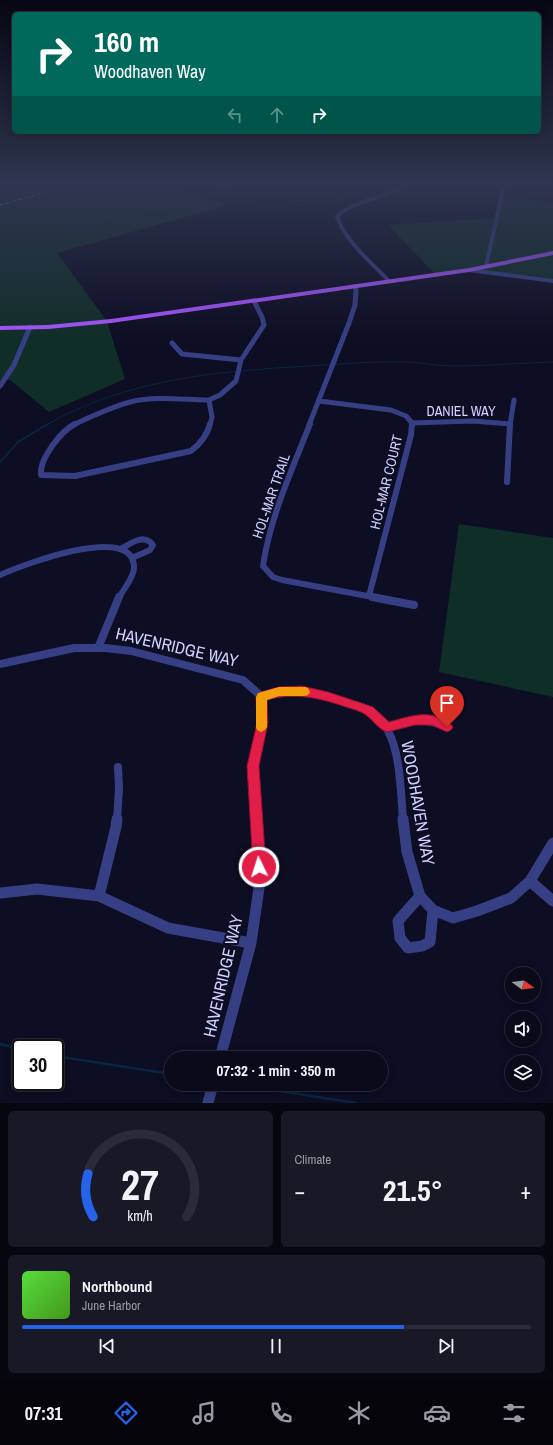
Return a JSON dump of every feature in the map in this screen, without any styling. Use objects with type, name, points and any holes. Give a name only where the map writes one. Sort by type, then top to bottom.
[{"type":"main road","points":[[0,328],[30,328],[111,321],[254,302],[469,270],[553,253]]},
{"type":"street","points":[[348,236],[389,281]]},
{"type":"street","points":[[486,266],[493,236]]},
{"type":"street","points":[[469,270],[553,281]]},
{"type":"street","name":"HOL-MAR TRAIL","points":[[355,286],[357,293],[355,305],[339,353],[319,401],[273,526],[266,546],[263,566],[273,577],[282,580],[414,605]]},
{"type":"street","points":[[209,400],[212,417],[208,431],[200,444],[191,451],[75,476],[41,475],[40,468],[59,436],[72,426],[92,416],[134,401],[154,399],[209,400],[220,395],[236,381],[241,360],[264,325],[262,317],[254,302]]},
{"type":"street","points":[[0,386],[16,363],[30,328]]},
{"type":"street","points":[[172,343],[182,354],[241,360]]},
{"type":"street","points":[[506,482],[510,424],[514,400]]},
{"type":"street","name":"HOL-MAR COURT","points":[[319,401],[390,410],[406,416],[412,423],[411,435],[369,596]]},
{"type":"street","name":"DANIEL WAY","points":[[412,423],[467,420],[510,424]]},
{"type":"street","points":[[121,549],[141,539],[150,540],[153,545],[150,550],[132,558]]},
{"type":"street","points":[[0,575],[45,557],[94,548],[108,547],[121,549],[132,558],[134,567],[98,648]]},
{"type":"street","name":"HAVENRIDGE WAY","points":[[0,664],[74,648],[98,648],[131,651],[243,680],[262,697],[262,723],[253,766],[260,881],[251,943],[222,1051]]},
{"type":"street","name":"WOODHAVEN WAY","points":[[262,697],[279,692],[302,691],[328,697],[369,710],[387,727],[395,746],[408,852],[420,896],[433,910],[453,918],[477,911],[511,898],[530,881],[553,843]]},
{"type":"street","points":[[387,727],[415,720],[434,720],[447,727]]},
{"type":"street","points":[[99,896],[116,827],[119,788],[118,767]]},
{"type":"street","points":[[530,881],[553,901]]},
{"type":"street","points":[[0,893],[37,889],[99,896],[168,928],[251,943]]},
{"type":"street","points":[[420,896],[398,920],[400,938],[408,948],[422,946],[430,942],[433,910]]},
{"type":"street","points":[[208,1103],[211,1091]]},
{"type":"green space","points":[[0,236],[116,236],[57,253],[107,321],[125,379],[49,412],[10,380],[0,380]]},
{"type":"green space","points":[[399,236],[553,236],[553,282],[462,271],[435,274]]},
{"type":"green space","points":[[459,524],[553,538],[553,697],[439,672]]},
{"type":"waterway","points":[[46,425],[77,409],[140,387],[207,375],[275,368],[371,362],[408,362],[442,366],[478,366],[553,362]]},
{"type":"waterway","points":[[0,462],[18,442],[48,424]]},
{"type":"waterway","points":[[0,1044],[12,1047]]},
{"type":"waterway","points":[[64,1057],[164,1073]]},
{"type":"waterway","points":[[280,1091],[356,1103]]},
{"type":"slow traffic","points":[[261,727],[262,697],[279,692],[305,692]]},
{"type":"route","points":[[259,867],[253,766],[262,723],[262,697],[279,692],[302,691],[328,697],[369,710],[387,727],[415,720],[434,720],[447,727]]}]
